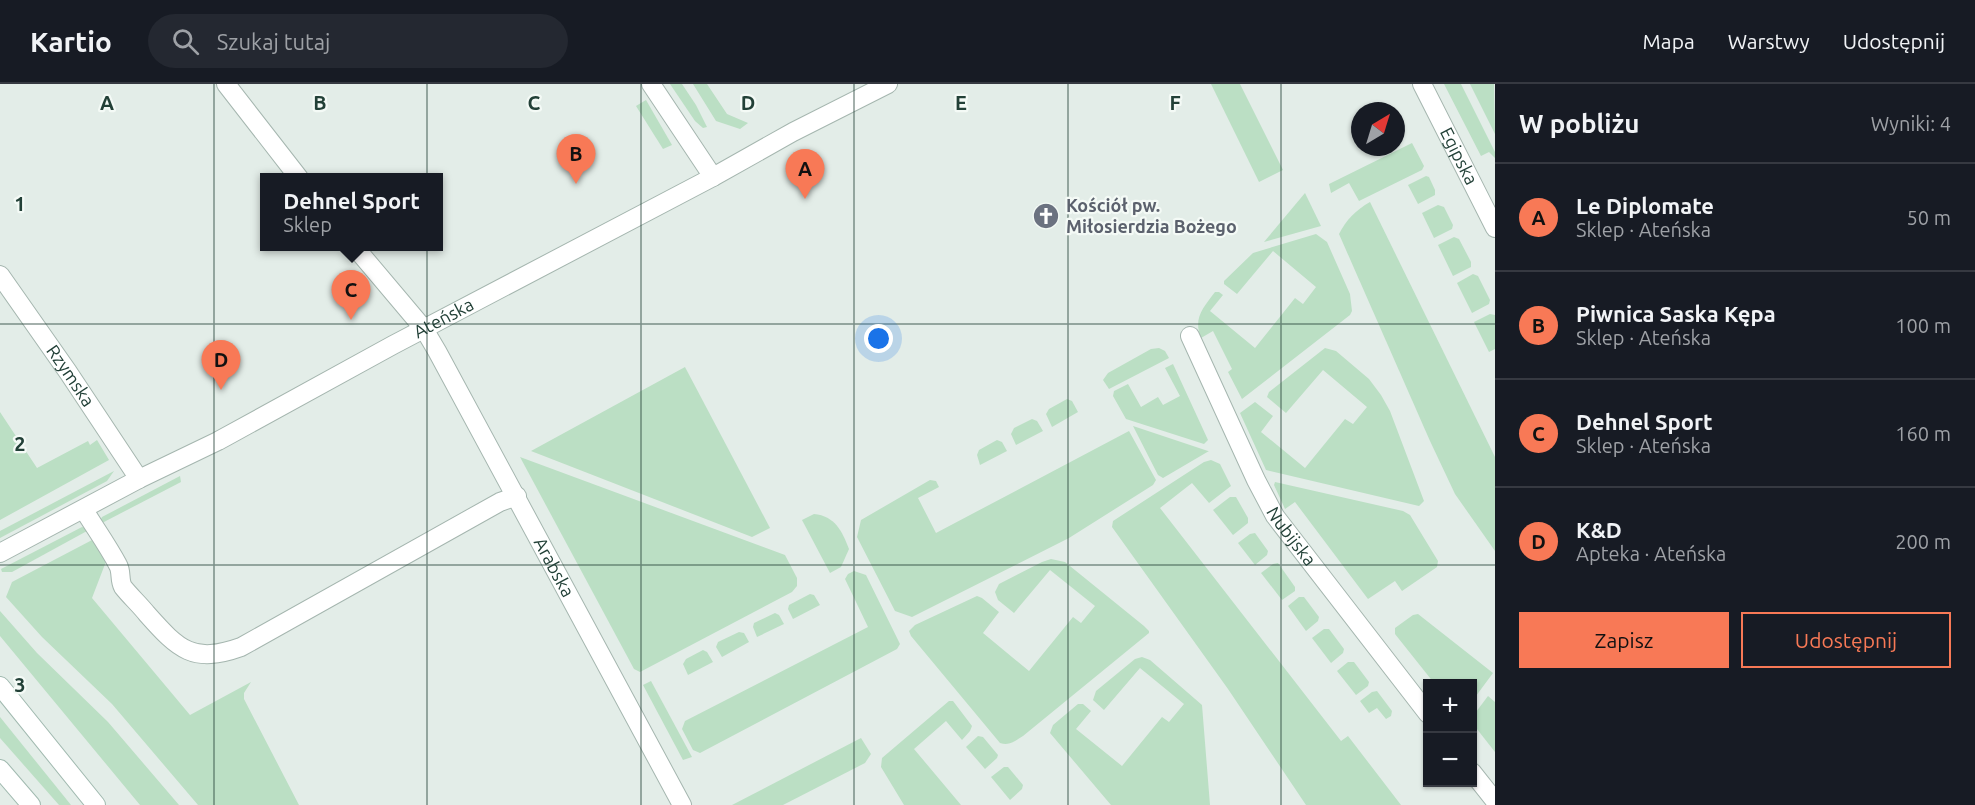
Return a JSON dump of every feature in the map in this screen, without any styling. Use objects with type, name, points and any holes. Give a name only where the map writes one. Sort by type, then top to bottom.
[{"type":"street","points":[[226,84],[296,173]]},
{"type":"street","points":[[651,84],[713,177]]},
{"type":"street","name":"Ateńska","points":[[0,554],[139,479],[218,441],[793,132],[888,84]]},
{"type":"street","name":"Egipska","points":[[1422,84],[1495,228]]},
{"type":"street","name":"Arabska","points":[[358,251],[424,329],[438,351],[682,805]]},
{"type":"street","name":"Rzymska","points":[[0,275],[139,479]]},
{"type":"street","name":"Nubijska","points":[[1190,336],[1256,480],[1275,516],[1423,708]]},
{"type":"street","points":[[84,510],[120,568],[122,585],[163,632],[178,645],[192,653],[208,655],[242,647],[500,502],[517,496]]},
{"type":"street","points":[[0,686],[96,805]]},
{"type":"street","points":[[0,769],[31,805]]},
{"type":"street","points":[[1477,777],[1495,801]]},
{"type":"green space","points":[[670,84],[682,84],[707,127],[703,128],[695,121]]},
{"type":"green space","points":[[693,84],[707,84],[727,114],[748,123],[740,129],[716,121]]},
{"type":"green space","points":[[1211,84],[1240,84],[1283,170],[1259,182]]},
{"type":"green space","points":[[1444,84],[1461,84],[1495,152],[1495,158],[1489,152],[1481,156]]},
{"type":"green space","points":[[1470,84],[1494,84],[1495,134]]},
{"type":"green space","points":[[646,100],[672,145],[663,149],[636,106]]},
{"type":"green space","points":[[1412,143],[1424,166],[1422,170],[1359,201],[1349,183],[1331,193],[1329,184],[1386,156],[1405,156],[1405,146]]},
{"type":"green space","points":[[1426,176],[1429,177],[1435,195],[1418,204],[1408,185]]},
{"type":"green space","points":[[1305,193],[1321,226],[1264,242]]},
{"type":"green space","points":[[1370,202],[1495,457],[1495,551],[1455,494],[1339,234],[1352,216]]},
{"type":"green space","points":[[1438,205],[1444,207],[1453,225],[1452,229],[1434,238],[1422,213]]},
{"type":"green space","points":[[1316,234],[1327,242],[1350,294],[1352,311],[1350,315],[1242,399],[1228,372],[1232,369],[1213,331],[1201,338],[1198,325],[1200,314],[1215,292],[1219,292],[1223,295],[1210,311],[1255,348],[1295,298],[1303,304],[1316,287],[1273,251],[1237,294],[1224,284],[1224,281],[1253,253]]},
{"type":"green space","points":[[1454,237],[1459,239],[1471,262],[1471,267],[1453,276],[1438,245]]},
{"type":"green space","points":[[1473,274],[1478,276],[1490,300],[1489,304],[1472,313],[1457,283]]},
{"type":"green space","points":[[1490,314],[1495,315],[1495,349],[1489,352],[1474,322]]},
{"type":"green space","points":[[1159,348],[1165,351],[1169,358],[1109,389],[1103,380],[1108,373],[1151,349]]},
{"type":"green space","points":[[1325,348],[1336,351],[1369,379],[1381,395],[1390,411],[1424,501],[1419,506],[1266,470],[1240,413],[1255,402],[1273,416],[1261,432],[1305,468],[1345,419],[1353,424],[1367,407],[1323,370],[1286,413],[1267,397],[1269,392]]},
{"type":"green space","points":[[1173,364],[1208,440],[1204,444],[1126,419],[1113,396],[1114,391],[1128,384],[1141,407],[1158,397],[1163,405],[1180,396],[1165,368]]},
{"type":"green space","points":[[685,367],[770,528],[752,537],[531,451]]},
{"type":"green space","points":[[1067,399],[1072,401],[1078,412],[1052,427],[1046,414],[1049,409]]},
{"type":"green space","points":[[0,412],[37,468],[88,441],[90,445],[97,440],[109,460],[0,520]]},
{"type":"green space","points":[[1032,419],[1037,421],[1043,431],[1016,445],[1011,434],[1014,428]]},
{"type":"green space","points":[[1133,426],[1209,451],[1163,478],[1158,475]]},
{"type":"green space","points":[[1129,431],[1156,480],[1153,485],[1069,538],[912,617],[895,611],[857,537],[861,520],[930,480],[936,481],[939,487],[918,498],[936,533]]},
{"type":"green space","points":[[997,440],[1002,442],[1007,451],[980,465],[977,455],[979,450]]},
{"type":"green space","points":[[520,457],[785,555],[797,578],[797,586],[792,592],[640,672],[634,669]]},
{"type":"green space","points":[[1211,460],[1220,464],[1231,486],[1209,503],[1192,483],[1160,508],[1341,741],[1348,736],[1401,805],[1306,805],[1228,689],[1112,527],[1113,521],[1204,462]]},
{"type":"green space","points":[[114,471],[107,481],[0,538],[0,531]]},
{"type":"green space","points":[[180,476],[181,482],[102,523],[100,521],[102,517]]},
{"type":"green space","points":[[1275,482],[1403,511],[1410,515],[1438,561],[1437,567],[1402,591],[1395,581],[1368,599],[1295,502],[1285,509],[1274,485]]},
{"type":"green space","points":[[1230,497],[1236,497],[1248,518],[1248,523],[1233,535],[1213,510]]},
{"type":"green space","points":[[814,514],[827,518],[837,526],[849,549],[841,567],[830,573],[802,520]]},
{"type":"green space","points":[[82,527],[87,531],[12,572],[2,572],[1,569]]},
{"type":"green space","points":[[1255,533],[1268,551],[1267,555],[1255,565],[1238,543]]},
{"type":"green space","points":[[94,539],[107,559],[92,598],[190,715],[251,682],[244,693],[244,699],[299,805],[198,805],[112,704],[42,637],[6,597],[12,582]]},
{"type":"green space","points":[[1051,559],[1065,562],[1144,626],[1149,633],[1023,736],[1010,743],[1000,743],[909,631],[915,625],[977,596],[999,612],[983,633],[1029,671],[1073,617],[1081,623],[1095,606],[1050,570],[1014,613],[998,600],[995,592],[999,584]]},
{"type":"green space","points":[[1278,563],[1295,587],[1295,591],[1282,600],[1261,573]]},
{"type":"green space","points":[[854,571],[866,575],[900,644],[897,649],[700,753],[693,750],[682,729],[685,721],[868,627],[845,579]]},
{"type":"green space","points":[[810,594],[814,595],[820,605],[793,619],[788,609],[789,605]]},
{"type":"green space","points":[[1299,597],[1304,597],[1319,617],[1318,621],[1306,631],[1288,606]]},
{"type":"green space","points":[[0,611],[37,653],[108,722],[179,805],[140,805],[0,636]]},
{"type":"green space","points":[[775,613],[779,615],[784,624],[757,637],[753,627],[754,623]]},
{"type":"green space","points":[[1418,614],[1493,673],[1477,695],[1477,679],[1431,679],[1395,634],[1395,628]]},
{"type":"green space","points":[[1324,629],[1329,629],[1344,649],[1343,653],[1331,663],[1312,638]]},
{"type":"green space","points":[[739,632],[744,633],[749,642],[722,657],[716,647],[718,642]]},
{"type":"green space","points":[[703,650],[713,662],[688,675],[683,664],[686,659]]},
{"type":"green space","points":[[1142,657],[1150,660],[1202,705],[1210,805],[1111,805],[1050,733],[1053,725],[1078,704],[1083,704],[1091,711],[1076,729],[1122,766],[1162,717],[1169,722],[1184,704],[1140,668],[1104,710],[1093,700],[1096,691],[1135,659]]},
{"type":"green space","points":[[1348,662],[1354,662],[1369,682],[1368,686],[1356,695],[1337,671]]},
{"type":"green space","points":[[651,681],[692,757],[683,760],[643,685]]},
{"type":"green space","points":[[1377,691],[1392,711],[1391,716],[1386,719],[1377,708],[1369,713],[1360,701]]},
{"type":"green space","points":[[1488,696],[1495,702],[1495,752],[1477,729],[1477,711]]},
{"type":"green space","points":[[949,701],[953,701],[972,726],[970,731],[962,740],[946,721],[914,749],[961,805],[904,805],[881,767],[882,758]]},
{"type":"green space","points":[[0,717],[71,805],[59,805],[0,738]]},
{"type":"green space","points":[[978,736],[983,737],[998,755],[985,769],[966,747]]},
{"type":"green space","points":[[861,738],[871,754],[865,763],[783,805],[732,805]]},
{"type":"green space","points":[[1004,767],[1008,767],[1023,785],[1022,789],[1010,800],[991,777]]},
{"type":"place","name":"Piwnica Saska Kępa","points":[[576,184]]},
{"type":"place","name":"Le Diplomate","points":[[805,199]]},
{"type":"place","name":"Kościół pw. Miłosierdzia Bożego","points":[[1046,216]]},
{"type":"place","name":"Dehnel Sport","points":[[351,320]]},
{"type":"place","name":"K&D","points":[[221,390]]}]
